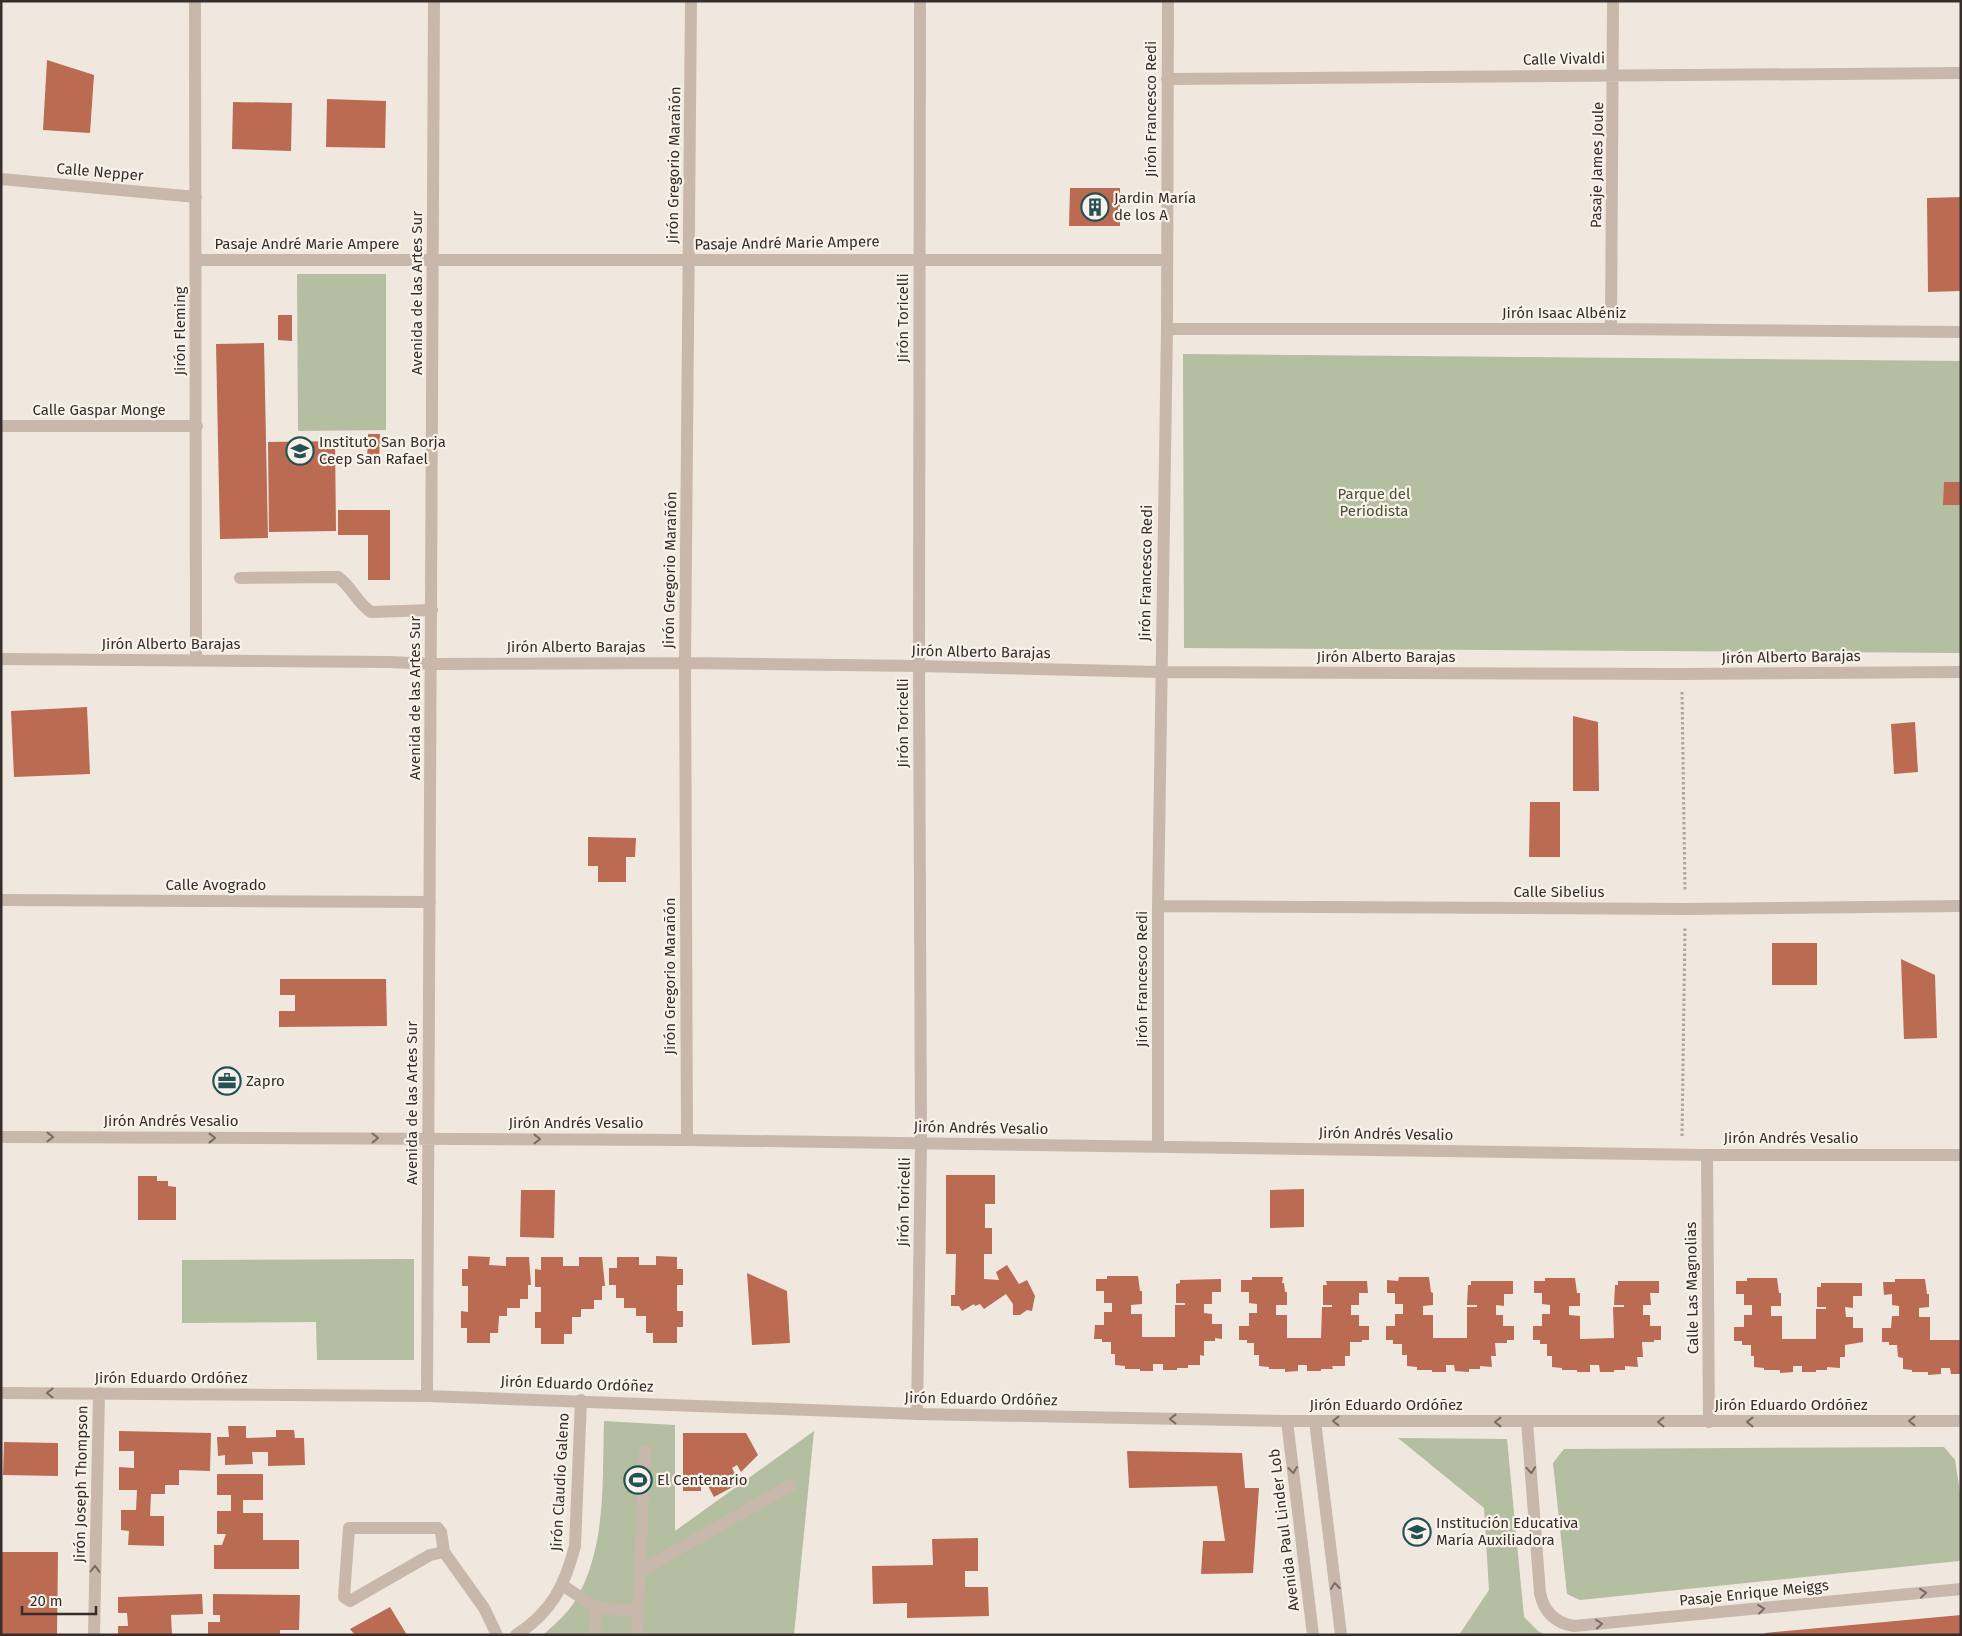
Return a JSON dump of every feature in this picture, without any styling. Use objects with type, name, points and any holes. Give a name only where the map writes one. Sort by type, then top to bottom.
[{"type":"street","name":"Jirón Fleming","points":[[195,1],[197,260],[196,660]]},
{"type":"street","name":"Avenida de las Artes Sur","points":[[427,1396],[434,1]]},
{"type":"street","name":"Jirón Gregorio Marañón","points":[[687,1140],[685,663],[692,1]]},
{"type":"street","name":"Jirón Toricelli","points":[[917,1414],[921,1144],[919,666],[920,1]]},
{"type":"street","name":"Jirón Francesco Redi","points":[[1158,1146],[1160,672],[1167,329],[1168,1]]},
{"type":"street","name":"Pasaje James Joule","points":[[1611,329],[1613,1]]},
{"type":"street","name":"Calle Vivaldi","points":[[1167,79],[1961,73]]},
{"type":"street","name":"Calle Nepper","points":[[1,178],[196,197]]},
{"type":"street","name":"Pasaje André Marie Ampere","points":[[197,260],[919,258],[1167,260]]},
{"type":"street","name":"Jirón Isaac Albéniz","points":[[1167,329],[1611,329],[1961,332]]},
{"type":"street","name":"Calle Gaspar Monge","points":[[1,426],[197,426]]},
{"type":"street","points":[[240,578],[338,577],[346,582],[363,607],[371,612],[432,610]]},
{"type":"street","name":"Jirón Alberto Barajas","points":[[1,659],[389,662],[432,664],[685,663],[1160,672],[1692,674],[1961,672]]},
{"type":"street","name":"Calle Avogrado","points":[[1,900],[430,902]]},
{"type":"street","name":"Calle Sibelius","points":[[1158,906],[1686,909],[1961,906]]},
{"type":"street","name":"Jirón Andrés Vesalio","points":[[1,1137],[687,1140],[1706,1155],[1961,1155]]},
{"type":"street","name":"Calle Las Magnolias","points":[[1706,1155],[1709,1422]]},
{"type":"street","name":"Jirón Eduardo Ordóñez","points":[[1,1393],[427,1396],[581,1400],[917,1414],[1287,1421],[1961,1421]]},
{"type":"street","name":"Jirón Joseph Thompson","points":[[94,1635],[99,1394]]},
{"type":"street","name":"Jirón Claudio Galeno","points":[[516,1635],[546,1611],[555,1599],[569,1567],[575,1546],[581,1400]]},
{"type":"street","name":"Avenida Paul Linder Lob","points":[[1287,1421],[1313,1635]]},
{"type":"street","points":[[1315,1421],[1341,1635]]},
{"type":"street","name":"Pasaje Enrique Meiggs","points":[[1527,1422],[1540,1593],[1543,1605],[1552,1618],[1565,1625],[1574,1626],[1961,1589]]},
{"type":"street","points":[[637,1635],[645,1451]]},
{"type":"street","points":[[640,1571],[791,1485]]},
{"type":"street","points":[[444,1552],[430,1555],[350,1602],[344,1597],[348,1530],[350,1527],[438,1528],[442,1532],[444,1552],[484,1608],[497,1635]]},
{"type":"street","points":[[562,1585],[597,1608],[638,1611]]},
{"type":"street","points":[[594,1635],[597,1608]]},
{"type":"green space","points":[[297,274],[386,274],[386,430],[298,431]]},
{"type":"green space","name":"Parque del Periodista","points":[[1183,354],[1961,361],[1961,653],[1184,648]]},
{"type":"green space","points":[[414,1259],[414,1360],[317,1360],[316,1322],[182,1323],[182,1260]]},
{"type":"green space","name":"El Centenario","points":[[604,1421],[675,1425],[675,1531],[814,1431],[794,1635],[543,1635],[572,1606],[585,1581],[593,1559],[601,1514]]},
{"type":"green space","points":[[1398,1438],[1507,1439],[1524,1617],[1538,1631],[1545,1635],[1459,1635],[1489,1590],[1484,1508]]},
{"type":"green space","points":[[1944,1447],[1955,1460],[1961,1498],[1961,1559],[1959,1561],[1580,1600],[1567,1594],[1553,1463],[1564,1449]]},
{"type":"building","points":[[47,60],[94,75],[90,133],[43,130]]},
{"type":"building","points":[[327,99],[386,101],[385,148],[326,147]]},
{"type":"building","points":[[233,102],[292,103],[291,151],[232,149]]},
{"type":"building","name":"Jardin María de los A","points":[[1070,188],[1120,188],[1120,226],[1069,226]]},
{"type":"building","points":[[1961,197],[1961,291],[1928,292],[1927,198]]},
{"type":"building","points":[[278,315],[292,315],[292,341],[278,340]]},
{"type":"building","points":[[264,343],[268,538],[220,539],[216,344]]},
{"type":"building","points":[[368,434],[380,434],[379,464],[367,463]]},
{"type":"building","points":[[335,441],[336,531],[269,532],[268,442]]},
{"type":"building","points":[[1944,482],[1961,482],[1961,505],[1943,505]]},
{"type":"building","points":[[338,510],[390,510],[390,580],[368,580],[368,535],[338,535]]},
{"type":"building","points":[[87,707],[90,774],[14,777],[11,711]]},
{"type":"building","points":[[1573,716],[1598,722],[1599,791],[1573,791]]},
{"type":"building","points":[[1915,722],[1918,772],[1894,774],[1891,724]]},
{"type":"building","points":[[1530,802],[1560,802],[1560,857],[1529,857]]},
{"type":"building","points":[[588,837],[636,838],[635,857],[626,857],[626,882],[598,882],[598,866],[588,866]]},
{"type":"building","points":[[1772,943],[1817,943],[1817,985],[1772,985]]},
{"type":"building","points":[[1901,959],[1935,975],[1937,1038],[1904,1039]]},
{"type":"building","points":[[280,979],[386,979],[387,1026],[279,1027],[279,1011],[295,1011],[295,995],[280,995]]},
{"type":"building","points":[[946,1175],[995,1175],[995,1204],[985,1204],[985,1228],[992,1228],[992,1254],[984,1254],[984,1279],[999,1280],[996,1272],[1007,1265],[1019,1284],[1027,1280],[1035,1296],[1032,1311],[1027,1310],[1020,1315],[1013,1315],[1013,1304],[1006,1294],[984,1309],[980,1304],[975,1306],[974,1304],[962,1311],[959,1306],[951,1306],[951,1295],[955,1295],[956,1254],[946,1254]]},
{"type":"building","points":[[138,1176],[157,1176],[157,1181],[168,1181],[168,1186],[176,1187],[176,1220],[138,1220]]},
{"type":"building","points":[[1304,1189],[1304,1227],[1270,1228],[1270,1190]]},
{"type":"building","points":[[521,1190],[555,1190],[554,1238],[520,1237]]},
{"type":"building","points":[[468,1256],[490,1257],[489,1265],[506,1266],[506,1257],[529,1257],[531,1285],[528,1285],[528,1299],[520,1299],[520,1308],[507,1308],[507,1316],[499,1316],[498,1333],[490,1333],[490,1343],[467,1343],[467,1328],[461,1328],[461,1311],[468,1312],[468,1286],[462,1286],[462,1269],[468,1269]]},
{"type":"building","points":[[656,1256],[677,1257],[677,1269],[683,1269],[683,1285],[677,1285],[677,1311],[683,1311],[683,1327],[677,1327],[677,1343],[653,1343],[653,1333],[646,1333],[646,1316],[636,1316],[636,1308],[624,1308],[624,1298],[616,1298],[616,1285],[609,1285],[609,1268],[617,1268],[617,1257],[639,1257],[639,1265],[656,1265]]},
{"type":"building","points":[[541,1257],[563,1257],[563,1266],[579,1266],[579,1257],[602,1257],[605,1286],[602,1286],[602,1300],[594,1300],[594,1309],[581,1309],[581,1317],[572,1317],[572,1334],[564,1334],[564,1344],[541,1344],[541,1328],[535,1328],[535,1312],[541,1312],[541,1287],[535,1287],[535,1269],[541,1270]]},
{"type":"building","points":[[747,1273],[787,1291],[790,1343],[752,1345]]},
{"type":"building","points":[[1107,1276],[1138,1276],[1140,1291],[1142,1291],[1142,1304],[1131,1305],[1131,1314],[1142,1314],[1142,1337],[1175,1337],[1175,1305],[1185,1305],[1185,1303],[1176,1303],[1176,1284],[1180,1283],[1180,1280],[1221,1279],[1221,1292],[1212,1292],[1212,1304],[1204,1304],[1204,1313],[1212,1314],[1212,1324],[1222,1324],[1222,1339],[1215,1338],[1215,1341],[1204,1341],[1204,1356],[1200,1355],[1200,1365],[1188,1365],[1188,1368],[1163,1370],[1163,1364],[1153,1364],[1153,1371],[1140,1371],[1140,1369],[1125,1369],[1125,1366],[1115,1365],[1115,1354],[1111,1354],[1111,1342],[1102,1342],[1102,1339],[1094,1339],[1095,1325],[1104,1325],[1104,1312],[1112,1312],[1112,1303],[1104,1303],[1104,1291],[1096,1291],[1096,1279],[1107,1279]]},
{"type":"building","points":[[1252,1277],[1283,1277],[1282,1283],[1284,1283],[1285,1292],[1287,1292],[1287,1305],[1276,1305],[1276,1315],[1287,1315],[1287,1338],[1321,1338],[1322,1307],[1332,1307],[1332,1305],[1323,1305],[1323,1285],[1327,1285],[1326,1281],[1367,1281],[1368,1293],[1359,1293],[1359,1305],[1351,1305],[1351,1315],[1359,1315],[1359,1326],[1369,1326],[1369,1340],[1350,1342],[1350,1356],[1345,1356],[1345,1366],[1332,1366],[1333,1369],[1307,1371],[1307,1365],[1298,1365],[1298,1371],[1285,1372],[1285,1369],[1269,1369],[1269,1367],[1259,1366],[1259,1355],[1254,1355],[1254,1343],[1247,1343],[1247,1340],[1239,1340],[1239,1326],[1249,1326],[1249,1313],[1257,1313],[1257,1304],[1249,1303],[1249,1292],[1241,1292],[1241,1280],[1252,1280]]},
{"type":"building","points":[[1399,1277],[1429,1277],[1431,1292],[1433,1293],[1433,1305],[1423,1306],[1423,1315],[1433,1315],[1433,1338],[1467,1338],[1467,1307],[1477,1307],[1477,1305],[1467,1305],[1468,1285],[1471,1285],[1471,1281],[1513,1281],[1513,1294],[1504,1294],[1504,1306],[1496,1305],[1496,1315],[1503,1315],[1503,1326],[1514,1326],[1514,1340],[1507,1340],[1507,1343],[1495,1343],[1496,1356],[1491,1356],[1492,1367],[1480,1366],[1480,1369],[1469,1369],[1469,1372],[1455,1371],[1454,1365],[1446,1365],[1446,1372],[1432,1372],[1432,1370],[1417,1370],[1417,1367],[1407,1366],[1407,1355],[1402,1355],[1402,1344],[1393,1344],[1393,1340],[1386,1340],[1386,1326],[1395,1326],[1395,1314],[1403,1314],[1403,1304],[1395,1304],[1395,1293],[1387,1293],[1387,1280],[1398,1281]]},
{"type":"building","points":[[1545,1278],[1575,1278],[1577,1293],[1580,1293],[1580,1306],[1569,1306],[1569,1315],[1580,1316],[1580,1339],[1614,1338],[1613,1307],[1624,1307],[1624,1305],[1614,1305],[1615,1285],[1618,1285],[1618,1281],[1659,1281],[1659,1293],[1650,1293],[1651,1305],[1643,1305],[1643,1315],[1650,1315],[1650,1326],[1661,1326],[1661,1340],[1642,1342],[1643,1357],[1637,1357],[1638,1367],[1625,1366],[1625,1370],[1600,1372],[1599,1365],[1590,1365],[1590,1372],[1577,1372],[1577,1370],[1562,1370],[1562,1368],[1552,1367],[1552,1356],[1547,1356],[1547,1344],[1540,1344],[1540,1340],[1533,1340],[1533,1326],[1542,1326],[1542,1314],[1550,1314],[1550,1305],[1542,1304],[1542,1293],[1534,1293],[1534,1281],[1545,1281]]},
{"type":"building","points":[[1747,1278],[1777,1278],[1779,1293],[1781,1293],[1781,1306],[1771,1306],[1771,1316],[1782,1316],[1782,1339],[1816,1339],[1816,1309],[1826,1309],[1826,1307],[1817,1307],[1817,1287],[1821,1287],[1821,1283],[1862,1283],[1862,1296],[1853,1296],[1853,1308],[1845,1307],[1846,1317],[1853,1317],[1853,1328],[1863,1328],[1863,1342],[1845,1345],[1845,1357],[1840,1357],[1840,1368],[1827,1367],[1827,1370],[1802,1372],[1802,1366],[1793,1366],[1793,1372],[1780,1373],[1780,1370],[1764,1370],[1764,1368],[1754,1367],[1751,1345],[1742,1345],[1742,1341],[1734,1341],[1734,1327],[1744,1327],[1744,1315],[1752,1315],[1752,1305],[1744,1305],[1744,1294],[1736,1294],[1736,1281],[1747,1281]]},
{"type":"building","points":[[1895,1279],[1925,1279],[1927,1294],[1929,1294],[1929,1307],[1919,1308],[1919,1317],[1930,1317],[1930,1340],[1961,1340],[1961,1374],[1951,1374],[1950,1368],[1941,1368],[1941,1374],[1928,1375],[1928,1372],[1912,1372],[1912,1370],[1903,1369],[1903,1358],[1898,1357],[1897,1345],[1889,1345],[1889,1342],[1882,1342],[1882,1328],[1891,1328],[1892,1316],[1899,1316],[1899,1306],[1892,1305],[1892,1294],[1884,1295],[1883,1282],[1895,1282]]},
{"type":"building","points":[[228,1426],[246,1426],[246,1438],[276,1437],[276,1430],[294,1430],[295,1438],[304,1438],[305,1465],[268,1466],[268,1452],[252,1452],[253,1464],[225,1465],[225,1455],[218,1456],[217,1437],[229,1437]]},
{"type":"building","points":[[119,1431],[211,1433],[210,1471],[179,1470],[179,1485],[165,1485],[165,1494],[151,1494],[150,1516],[164,1516],[164,1546],[128,1545],[129,1531],[121,1530],[121,1510],[136,1510],[137,1490],[119,1490],[119,1467],[134,1468],[134,1451],[119,1451]]},
{"type":"building","points":[[683,1433],[746,1433],[758,1455],[741,1472],[737,1465],[732,1468],[740,1483],[714,1497],[701,1473],[701,1491],[683,1491]]},
{"type":"building","points":[[4,1442],[58,1443],[58,1476],[3,1475]]},
{"type":"building","points":[[1127,1451],[1242,1453],[1245,1488],[1259,1488],[1253,1573],[1201,1574],[1203,1541],[1225,1541],[1217,1486],[1129,1488]]},
{"type":"building","points":[[217,1474],[263,1474],[263,1500],[243,1500],[243,1513],[263,1513],[263,1540],[299,1540],[299,1569],[214,1569],[214,1545],[222,1545],[226,1534],[217,1534],[217,1511],[231,1511],[231,1495],[217,1495]]},
{"type":"building","points":[[978,1538],[978,1571],[965,1571],[965,1587],[988,1587],[989,1616],[907,1618],[907,1603],[873,1604],[872,1566],[933,1565],[932,1539]]},
{"type":"building","points":[[1,1552],[58,1552],[57,1635],[1,1635]]},
{"type":"building","points":[[202,1594],[203,1614],[171,1615],[172,1635],[118,1635],[118,1626],[128,1626],[127,1613],[118,1613],[118,1597]]},
{"type":"building","points":[[213,1594],[300,1595],[299,1630],[280,1630],[280,1635],[208,1635],[208,1622],[220,1622],[220,1615],[213,1615]]},
{"type":"building","points":[[390,1607],[407,1635],[355,1635],[350,1629]]},
{"type":"building","points":[[1961,1615],[1961,1635],[1765,1635],[1765,1633]]},
{"type":"place","name":"Jardin María de los A","points":[[1095,207]]},
{"type":"place","name":"Instituto San Borja Ceep San Rafael","points":[[300,451]]},
{"type":"place","name":"Zapro","points":[[227,1081]]},
{"type":"place","name":"El Centenario","points":[[638,1480]]},
{"type":"place","name":"Institución Educativa María Auxiliadora","points":[[1417,1532]]}]
